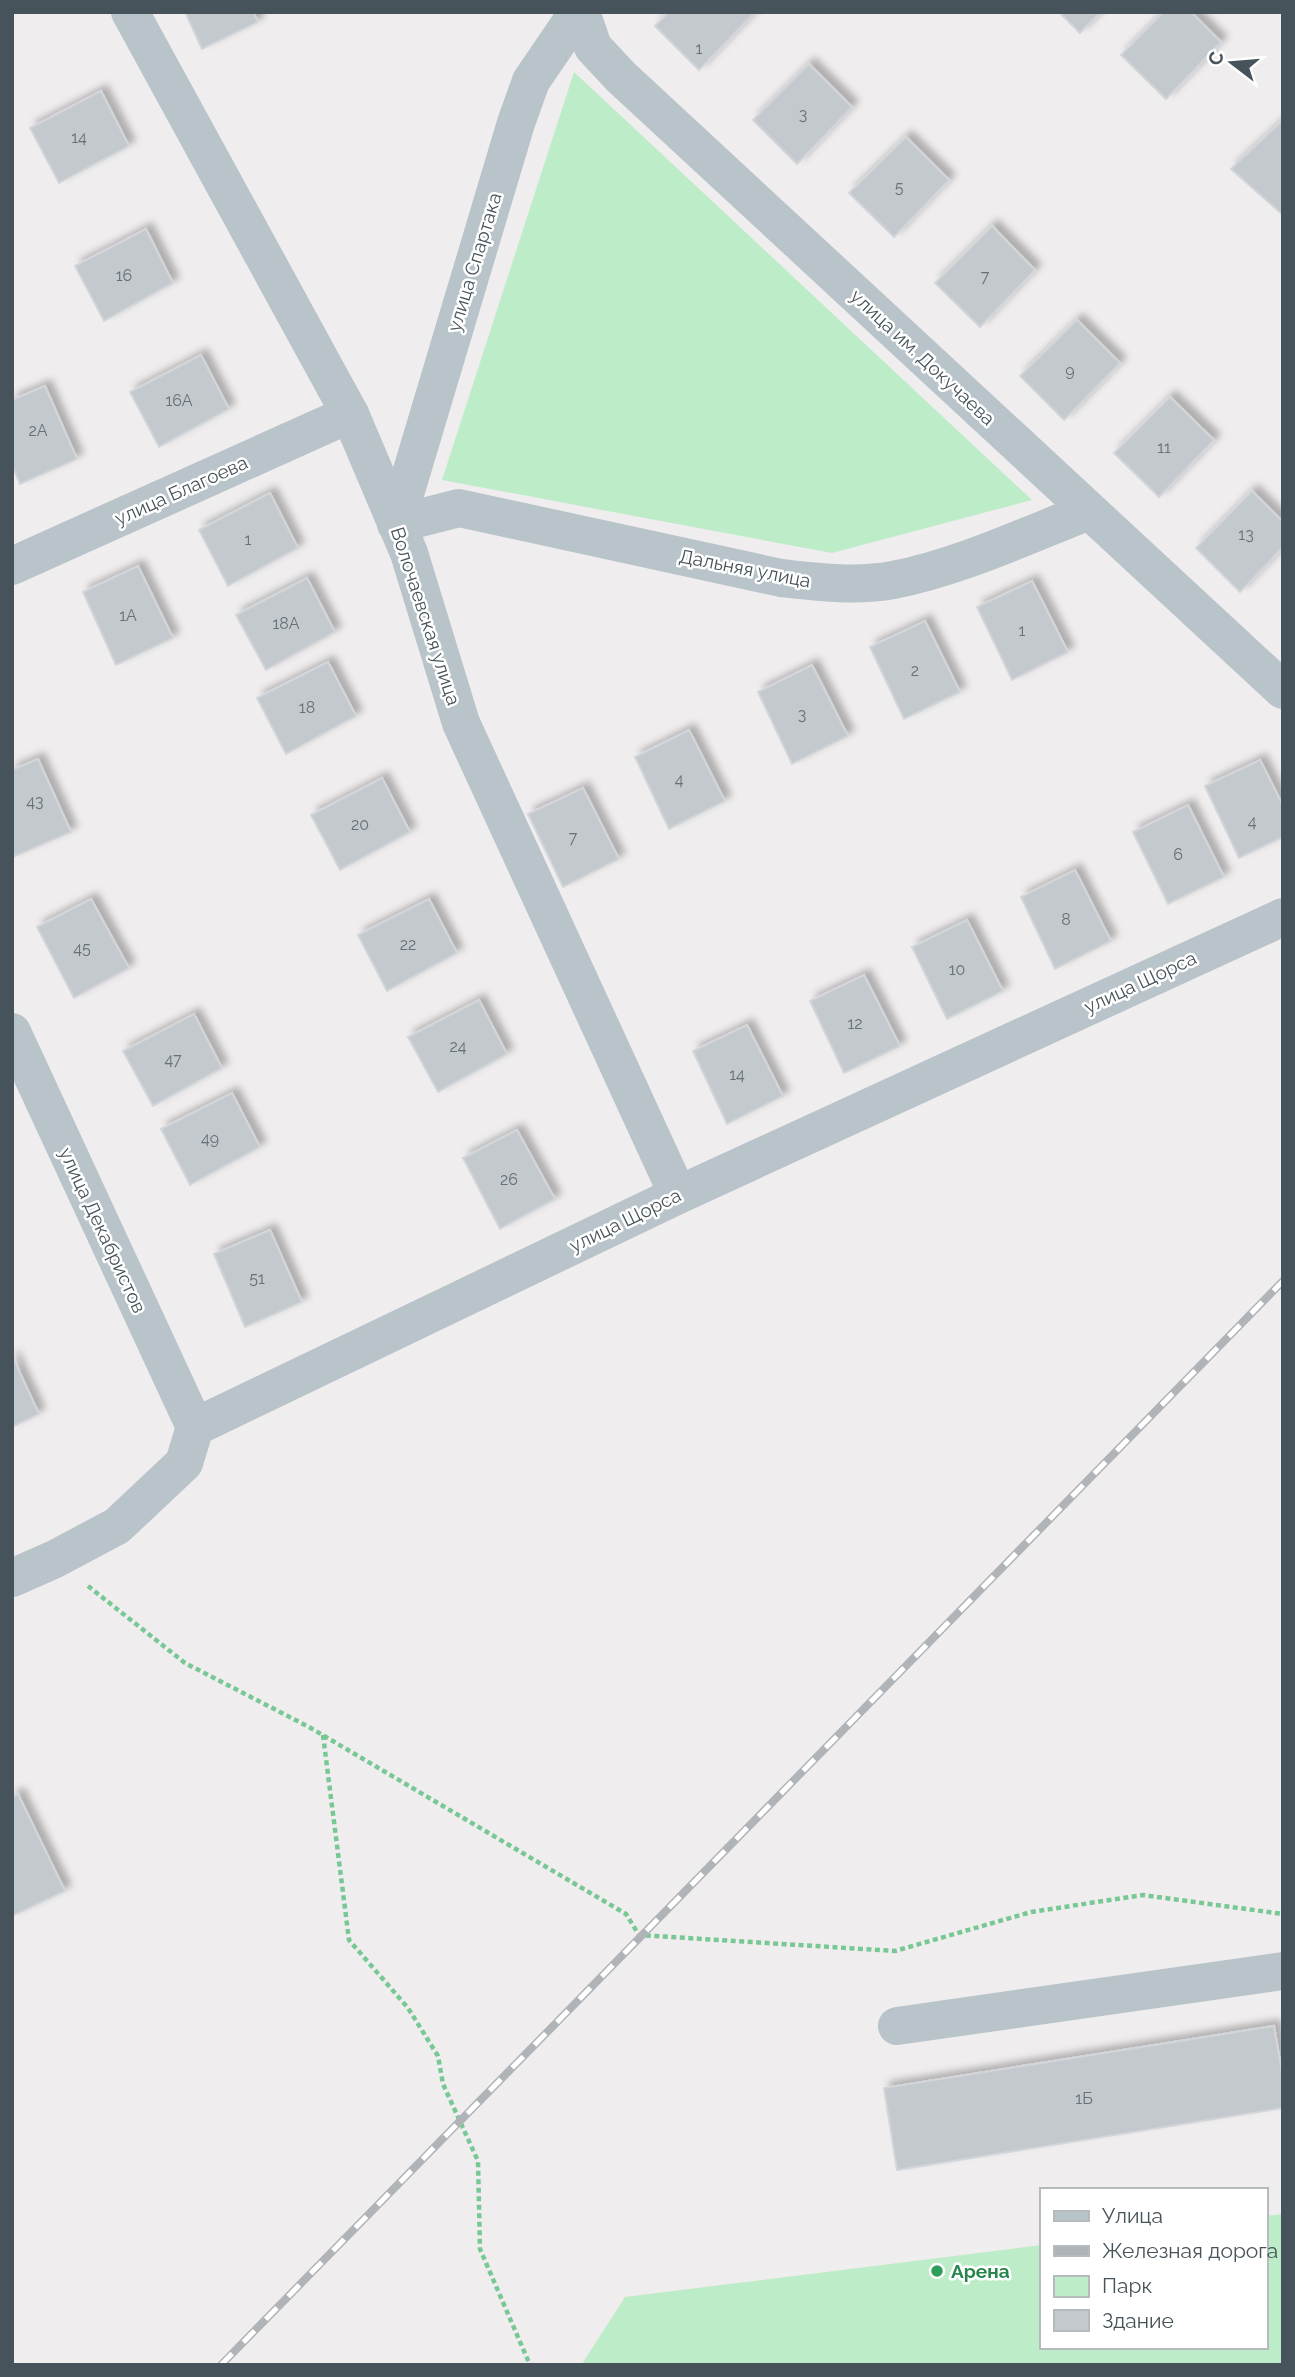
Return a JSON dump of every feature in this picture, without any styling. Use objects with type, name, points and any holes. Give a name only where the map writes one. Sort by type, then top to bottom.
[{"type":"street","name":"Волочаевская улица","points":[[130,12],[350,414],[408,553],[461,723],[678,1195]]},
{"type":"street","name":"улица им. Докучаева","points":[[579,12],[593,47],[621,77],[1283,690]]},
{"type":"street","name":"улица Спартака","points":[[396,524],[516,123],[531,81],[579,12]]},
{"type":"street","name":"улица Благоева","points":[[12,566],[350,414]]},
{"type":"street","name":"Дальняя улица","points":[[396,524],[459,508],[781,578],[831,584],[892,580],[977,555],[1089,511]]},
{"type":"street","name":"улица Щорса","points":[[195,1427],[678,1195],[1283,916]]},
{"type":"street","name":"улица Декабристов","points":[[12,1032],[195,1427]]},
{"type":"street","points":[[12,1578],[117,1526],[184,1464],[195,1427]]},
{"type":"street","points":[[897,2026],[1283,1971]]},
{"type":"path","points":[[55,1559],[185,1663],[323,1735],[626,1914],[639,1935],[895,1951],[1031,1912],[1143,1895],[1283,1914]]},
{"type":"path","points":[[323,1735],[349,1940],[408,2008],[438,2056],[443,2084],[478,2161],[480,2249],[530,2365]]},
{"type":"green space","points":[[574,72],[1032,500],[832,553],[442,480]]},
{"type":"green space","name":"Арена","points":[[1283,2214],[1283,2365],[582,2364],[625,2297],[1040,2245],[1040,2349],[1267,2349],[1267,2216]]},
{"type":"building","points":[[185,12],[253,12],[258,22],[202,49]]},
{"type":"building","points":[[669,12],[754,13],[699,70],[655,26]]},
{"type":"building","points":[[1059,12],[1100,12],[1080,33]]},
{"type":"building","points":[[1164,12],[1191,12],[1221,42],[1166,99],[1121,55]]},
{"type":"building","points":[[809,64],[852,107],[797,164],[753,120]]},
{"type":"building","points":[[101,91],[129,146],[59,183],[30,128]]},
{"type":"building","points":[[1283,120],[1283,215],[1231,169]]},
{"type":"building","points":[[906,137],[949,180],[894,237],[849,193]]},
{"type":"building","points":[[992,226],[1035,270],[980,327],[935,283]]},
{"type":"building","points":[[146,229],[173,283],[104,321],[75,266]]},
{"type":"building","points":[[1077,320],[1120,363],[1064,420],[1020,376]]},
{"type":"building","points":[[201,355],[229,409],[159,447],[130,392]]},
{"type":"building","points":[[45,386],[77,459],[20,484],[12,465],[12,400]]},
{"type":"building","points":[[1170,397],[1214,440],[1159,497],[1114,453]]},
{"type":"building","points":[[1252,491],[1283,522],[1283,547],[1240,592],[1196,548]]},
{"type":"building","points":[[270,493],[298,548],[228,586],[199,530]]},
{"type":"building","points":[[138,566],[173,638],[116,665],[83,592]]},
{"type":"building","points":[[307,578],[335,632],[266,670],[236,615]]},
{"type":"building","points":[[1032,581],[1068,652],[1012,680],[977,607]]},
{"type":"building","points":[[925,621],[960,692],[904,719],[870,647]]},
{"type":"building","points":[[328,662],[356,716],[286,754],[257,698]]},
{"type":"building","points":[[812,665],[848,736],[792,764],[758,692]]},
{"type":"building","points":[[689,730],[725,801],[669,829],[635,757]]},
{"type":"building","points":[[38,759],[71,832],[13,857],[12,770]]},
{"type":"building","points":[[1260,760],[1283,806],[1283,837],[1239,858],[1205,786]]},
{"type":"building","points":[[382,778],[410,832],[340,870],[311,815]]},
{"type":"building","points":[[583,788],[619,859],[563,887],[528,814]]},
{"type":"building","points":[[1188,805],[1224,877],[1168,904],[1133,832]]},
{"type":"building","points":[[1075,870],[1111,941],[1055,969],[1021,897]]},
{"type":"building","points":[[91,899],[129,968],[74,998],[37,927]]},
{"type":"building","points":[[429,899],[457,953],[387,991],[358,935]]},
{"type":"building","points":[[967,920],[1003,991],[947,1019],[912,947]]},
{"type":"building","points":[[864,975],[900,1046],[844,1073],[810,1001]]},
{"type":"building","points":[[479,1000],[507,1054],[438,1092],[408,1037]]},
{"type":"building","points":[[194,1014],[222,1068],[153,1106],[123,1051]]},
{"type":"building","points":[[747,1025],[783,1096],[727,1124],[693,1051]]},
{"type":"building","points":[[232,1093],[260,1147],[190,1185],[161,1129]]},
{"type":"building","points":[[517,1130],[555,1199],[500,1229],[463,1158]]},
{"type":"building","points":[[270,1230],[302,1302],[245,1327],[214,1254]]},
{"type":"building","points":[[12,1356],[39,1414],[12,1427]]},
{"type":"building","points":[[18,1794],[65,1891],[12,1916],[12,1797]]},
{"type":"building","points":[[1274,2026],[1283,2079],[1283,2108],[897,2170],[884,2088]]},
{"type":"railway","points":[[221,2365],[1283,1281]]},
{"type":"place","name":"Арена","points":[[937,2271]]}]
